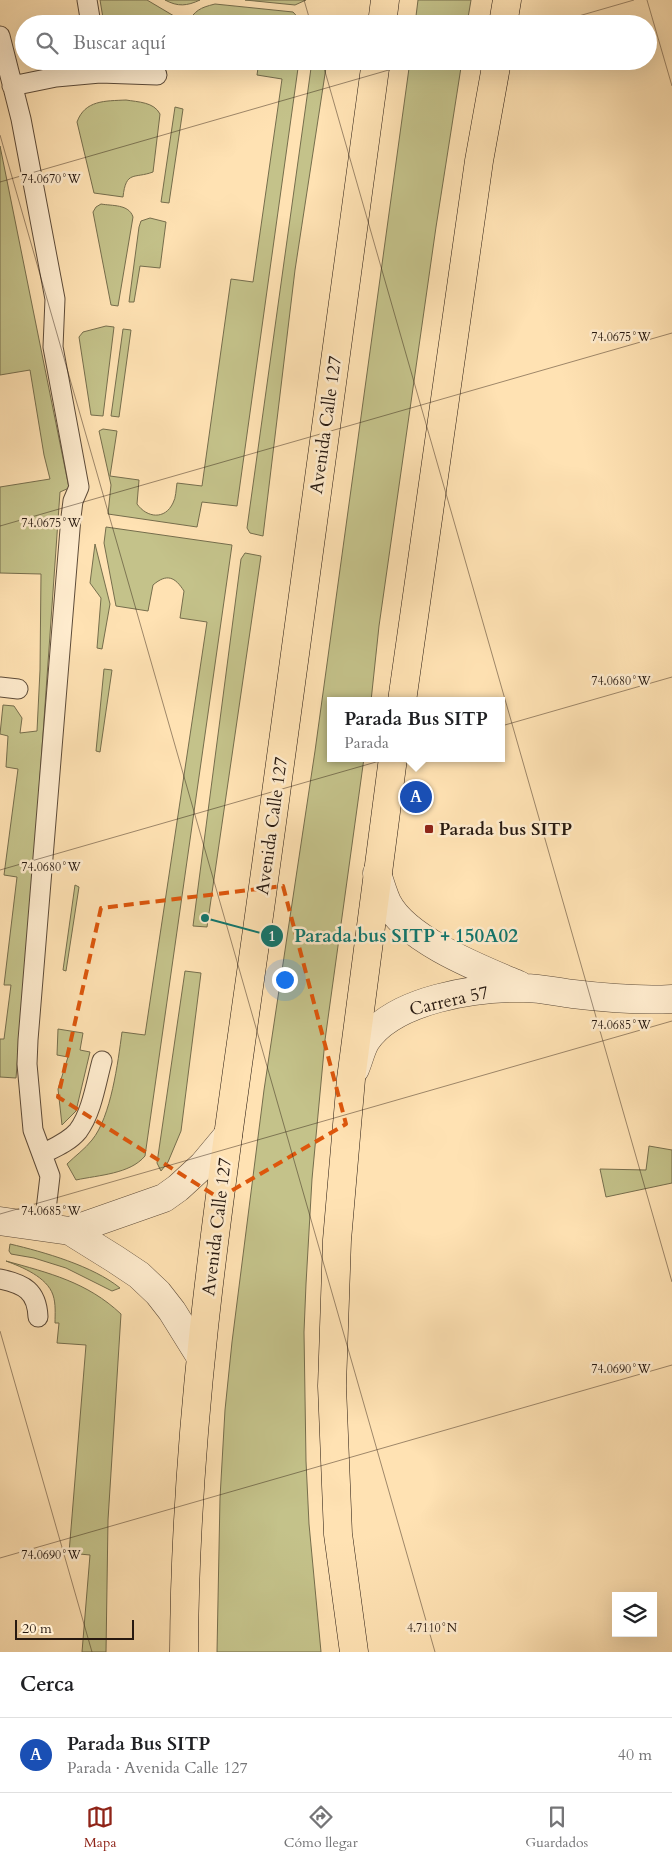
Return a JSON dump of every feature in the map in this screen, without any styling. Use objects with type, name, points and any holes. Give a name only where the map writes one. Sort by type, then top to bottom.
[{"type":"main road","points":[[383,15],[385,0]]},
{"type":"main road","points":[[504,15],[507,0]]},
{"type":"main road","name":"Avenida Calle 127","points":[[184,1652],[184,1572],[200,1356],[228,1135],[375,70]]},
{"type":"main road","points":[[403,697],[479,162],[495,70]]},
{"type":"main road","points":[[354,1652],[338,1534],[332,1386],[338,1240],[351,1079],[377,873],[393,762]]},
{"type":"street","name":"Carrera 57","points":[[377,873],[388,903],[403,923],[437,947],[484,971],[524,988]]},
{"type":"street","name":"Carrera 57","points":[[351,1079],[366,1041],[387,1019],[410,1007],[444,998],[484,991],[524,988],[639,1000],[672,999]]},
{"type":"street","points":[[70,1231],[164,1198],[204,1165],[228,1135]]},
{"type":"street","points":[[0,1221],[70,1231],[115,1259],[158,1293],[172,1311],[200,1356]]},
{"type":"lane","points":[[86,0],[89,15]]},
{"type":"lane","points":[[0,36],[21,119],[56,299],[54,348],[79,487],[73,501],[71,517],[28,1040],[28,1073],[33,1130],[50,1176],[44,1227]]},
{"type":"lane","points":[[12,86],[56,77],[75,70]]},
{"type":"lane","points":[[90,70],[157,76]]},
{"type":"lane","points":[[42,1154],[63,1144],[77,1131],[87,1113],[102,1061]]},
{"type":"lane","points":[[0,1279],[30,1291],[35,1298],[38,1316]]},
{"type":"highlighted area","points":[[283,886],[346,1124],[219,1198],[58,1097],[101,908]]},
{"type":"shaded area","points":[[100,0],[147,0],[172,15],[102,15]]},
{"type":"shaded area","points":[[165,0],[200,0],[182,5]]},
{"type":"shaded area","points":[[245,0],[306,0],[295,5]]},
{"type":"shaded area","points":[[418,0],[471,0],[468,15],[416,15]]},
{"type":"shaded area","points":[[215,4],[293,12],[296,15],[193,15],[205,7]]},
{"type":"shaded area","points":[[258,70],[298,70],[237,506],[202,502],[197,527],[108,514],[111,485],[99,431],[103,429],[117,431],[110,476],[139,480],[137,504],[146,512],[156,515],[170,508],[175,499],[177,483],[202,486],[231,279],[253,282],[282,79],[257,75]]},
{"type":"shaded area","points":[[311,70],[326,70],[295,270],[263,536],[250,533],[247,528]]},
{"type":"shaded area","points":[[409,70],[461,70],[436,227],[379,626],[371,697],[327,697],[327,762],[363,762],[325,1040],[312,1179],[306,1284],[304,1332],[306,1461],[309,1524],[321,1652],[217,1652],[220,1498],[225,1410],[232,1342],[264,1090],[315,751]]},
{"type":"shaded area","points":[[126,100],[150,105],[160,114],[153,172],[129,179],[124,188],[123,197],[94,193],[77,122],[85,109],[90,106],[103,102]]},
{"type":"shaded area","points":[[175,107],[183,109],[169,203],[161,202]]},
{"type":"shaded area","points":[[0,146],[69,488],[60,492],[36,834],[16,1078],[0,1077],[0,1039],[4,1039],[11,985],[4,985],[17,877],[4,875],[18,769],[6,767],[8,736],[0,734],[3,705],[14,706],[22,718],[20,733],[37,731],[41,574],[0,573],[0,487],[50,479],[44,455],[30,370],[0,375]]},
{"type":"shaded area","points":[[101,204],[124,208],[133,217],[118,306],[111,305],[93,212]]},
{"type":"shaded area","points":[[150,218],[166,222],[160,268],[140,266],[134,302],[129,302],[139,227],[141,221]]},
{"type":"shaded area","points":[[106,326],[114,327],[103,416],[91,415],[79,337],[83,332]]},
{"type":"shaded area","points":[[123,329],[131,330],[119,417],[111,416]]},
{"type":"shaded area","points":[[106,527],[232,545],[145,1156],[139,1162],[123,1170],[76,1180],[67,1164],[92,1140],[104,1118],[113,1089],[122,1032],[145,1035],[207,622],[180,618],[184,591],[177,582],[170,578],[162,579],[153,585],[148,611],[116,606],[104,543]]},
{"type":"shaded area","points":[[95,544],[110,604],[102,649],[97,648],[101,598],[90,583]]},
{"type":"shaded area","points":[[245,553],[261,556],[207,927],[193,926],[241,559]]},
{"type":"shaded area","points":[[104,669],[112,670],[100,752],[96,751]]},
{"type":"shaded area","points":[[75,885],[79,887],[66,971],[63,970]]},
{"type":"shaded area","points":[[185,971],[201,973],[181,1131],[168,1162],[161,1171],[157,1163]]},
{"type":"shaded area","points":[[58,1029],[83,1033],[80,1050],[90,1052],[76,1111],[62,1125],[58,1089],[68,1057],[57,1055]]},
{"type":"shaded area","points":[[649,1146],[672,1150],[672,1183],[606,1197],[600,1169],[646,1170]]},
{"type":"shaded area","points":[[10,1244],[38,1251],[82,1267],[109,1280],[120,1288],[112,1291],[66,1268],[34,1258],[11,1254],[9,1251]]},
{"type":"shaded area","points":[[6,1261],[81,1286],[108,1303],[121,1314],[108,1520],[106,1652],[82,1652],[90,1555],[69,1553],[86,1345],[57,1343],[59,1323],[55,1323],[55,1302],[50,1289],[40,1278]]},
{"type":"place","name":"Parada Bus SITP","points":[[416,797]]},
{"type":"place","name":"Parada bus SITP","points":[[429,829]]},
{"type":"place","name":"Parada.bus SITP + 150A02","points":[[205,918]]}]
